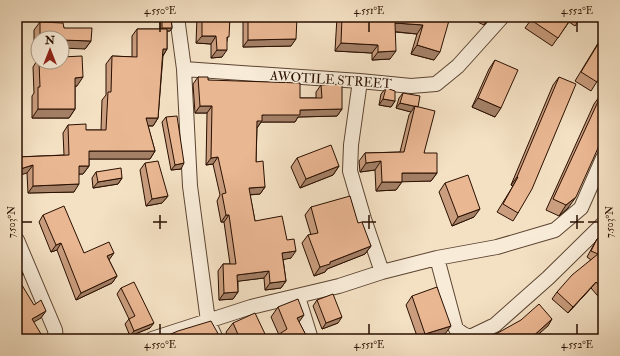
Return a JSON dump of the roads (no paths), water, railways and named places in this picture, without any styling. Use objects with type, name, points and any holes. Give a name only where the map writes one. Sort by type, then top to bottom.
[{"type":"street","points":[[177,17],[184,69],[190,186],[208,321],[216,339]]},
{"type":"street","name":"AWOTILE STREET","points":[[184,69],[360,80],[411,86],[436,84],[458,66],[502,17]]},
{"type":"street","points":[[360,80],[351,145],[350,171],[382,272]]},
{"type":"street","points":[[152,339],[169,336],[251,307],[436,258],[497,248],[555,230],[581,208],[603,158]]},
{"type":"street","points":[[436,258],[456,329],[470,337],[495,325],[548,278],[603,224]]},
{"type":"street","points":[[17,240],[34,276],[55,330],[56,339]]},
{"type":"street","points":[[297,296],[311,339]]},
{"type":"street","points":[[251,307],[256,320]]}]
